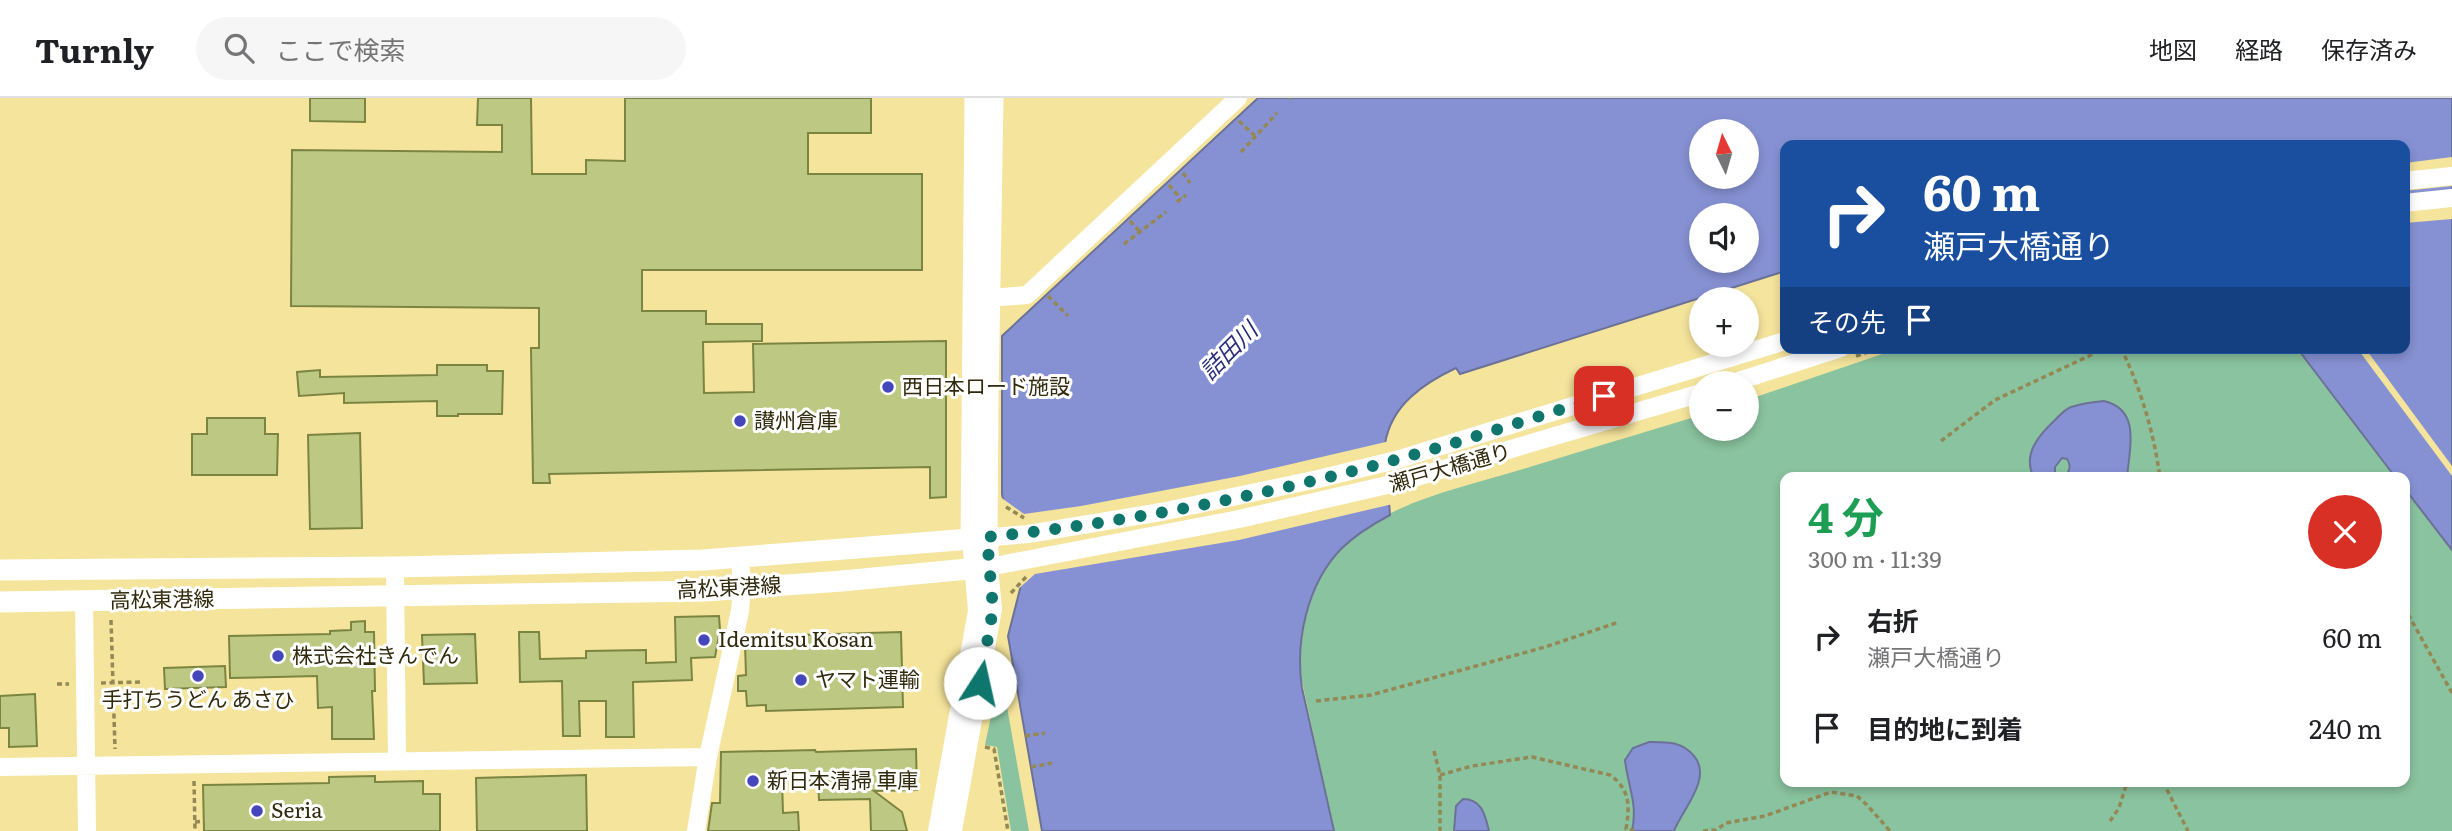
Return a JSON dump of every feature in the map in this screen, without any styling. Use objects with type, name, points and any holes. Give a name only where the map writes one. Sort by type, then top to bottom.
[{"type":"main road","points":[[975,98],[986,537],[989,566]]},
{"type":"main road","points":[[982,299],[993,98]]},
{"type":"main road","name":"高松東港線","points":[[0,570],[395,567],[740,558],[986,537]]},
{"type":"main road","name":"高松東港線","points":[[0,602],[742,589],[989,566]]},
{"type":"street","points":[[982,299],[1027,295],[1238,98]]},
{"type":"street","points":[[2410,180],[2452,176]]},
{"type":"street","points":[[2410,202],[2452,198]]},
{"type":"street","name":"瀬戸大橋通り","points":[[986,537],[1054,530],[1187,507],[1396,460],[1780,343]]},
{"type":"street","points":[[1759,374],[1822,354]]},
{"type":"street","name":"瀬戸大橋通り","points":[[989,566],[1239,519],[1396,483],[1689,397]]},
{"type":"street","points":[[696,831],[740,611],[740,558]]},
{"type":"street","points":[[937,831],[977,611],[989,566]]},
{"type":"street","points":[[953,831],[993,609],[989,566]]},
{"type":"street","points":[[395,567],[397,761]]},
{"type":"street","points":[[84,601],[87,831]]},
{"type":"street","points":[[0,767],[709,757]]},
{"type":"path","points":[[1241,152],[1277,113]]},
{"type":"path","points":[[1236,118],[1255,136]]},
{"type":"path","points":[[1180,170],[1190,183]]},
{"type":"path","points":[[1167,182],[1179,201],[1186,195]]},
{"type":"path","points":[[1124,244],[1166,212]]},
{"type":"path","points":[[1128,219],[1140,232]]},
{"type":"path","points":[[1046,295],[1068,316]]},
{"type":"path","points":[[1941,441],[1995,400],[2093,354]]},
{"type":"path","points":[[2124,354],[2138,385],[2156,449],[2159,472]]},
{"type":"path","points":[[2410,618],[2452,693]]},
{"type":"path","points":[[111,620],[115,754]]},
{"type":"path","points":[[1316,701],[1371,695],[1545,647],[1619,622]]},
{"type":"path","points":[[1025,736],[1045,733]]},
{"type":"path","points":[[981,746],[994,749],[1008,831]]},
{"type":"path","points":[[1434,751],[1440,775],[1440,831]]},
{"type":"path","points":[[1440,775],[1484,764],[1532,757],[1609,775],[1620,782],[1625,792],[1628,803],[1626,829],[1636,831]]},
{"type":"path","points":[[1031,767],[1052,764]]},
{"type":"path","points":[[194,777],[195,831]]},
{"type":"path","points":[[2110,821],[2119,808],[2125,787]]},
{"type":"path","points":[[2166,787],[2188,831]]},
{"type":"path","points":[[1703,831],[1716,830],[1726,823],[1765,816],[1831,792],[1857,796],[1890,831]]},
{"type":"path","points":[[195,822],[204,821]]},
{"type":"green space","points":[[1882,354],[2302,354],[2391,472],[1780,472],[1780,787],[2410,787],[2410,495],[2452,550],[2452,831],[1334,831],[1299,667],[1306,620],[1322,575],[1340,549],[1380,519],[1426,498],[1689,419],[1689,441],[1759,441],[1759,396]]},
{"type":"green space","points":[[999,678],[1002,679],[1029,831],[1011,831],[997,747],[985,745]]},
{"type":"water","name":"詰田川","points":[[1258,98],[2452,98],[2452,550],[2410,495],[2410,472],[2391,472],[2302,354],[2410,354],[2410,140],[1780,140],[1780,273],[1735,287],[1689,287],[1689,301],[1460,374],[1456,368],[1421,388],[1394,418],[1385,444],[1390,515],[1352,539],[1329,563],[1312,596],[1302,633],[1302,688],[1334,831],[1042,831],[1008,636],[1020,589],[1002,494],[1002,336]]},
{"type":"water","points":[[2104,401],[2124,413],[2129,422],[2131,444],[2128,472],[2068,472],[2067,459],[2062,458],[2055,467],[2055,472],[2032,472],[2031,454],[2037,440],[2062,413],[2083,404]]},
{"type":"water","points":[[1649,742],[1668,742],[1684,747],[1699,765],[1698,784],[1674,831],[1632,831],[1633,803],[1625,760],[1633,748]]},
{"type":"water","points":[[1463,799],[1479,805],[1489,831],[1454,831],[1456,806]]},
{"type":"pier","points":[[2452,157],[2452,186],[2410,190],[2410,162]]},
{"type":"pier","points":[[2452,190],[2452,219],[2410,223],[2410,194]]},
{"type":"pier","points":[[2361,354],[2369,354],[2452,466],[2452,476]]},
{"type":"pier","points":[[1390,441],[1393,504],[1239,540],[1035,574],[1016,591],[999,496],[1024,514],[1081,506],[1240,476]]},
{"type":"building","points":[[310,98],[365,98],[365,122],[310,121]]},
{"type":"building","points":[[478,98],[531,98],[532,174],[586,174],[586,160],[625,161],[625,98],[871,98],[871,133],[808,133],[808,174],[922,174],[922,270],[642,270],[642,311],[706,311],[706,324],[762,324],[762,341],[703,342],[704,393],[754,392],[753,344],[946,341],[946,497],[930,498],[930,467],[549,474],[550,483],[533,483],[531,348],[539,348],[539,308],[291,306],[292,150],[502,152],[502,125],[477,125]]},
{"type":"building","points":[[437,365],[487,365],[487,371],[503,371],[502,414],[437,416],[437,401],[344,403],[344,393],[299,396],[297,372],[320,370],[320,377],[437,375]]},
{"type":"building","points":[[207,418],[265,418],[265,434],[278,434],[277,475],[192,475],[192,434],[207,434]]},
{"type":"building","points":[[360,433],[362,528],[310,529],[308,435]]},
{"type":"building","points":[[719,616],[720,630],[715,657],[691,658],[692,680],[633,682],[634,737],[606,737],[606,701],[579,701],[580,736],[563,736],[562,681],[520,682],[519,632],[539,632],[540,659],[586,658],[586,651],[646,650],[646,663],[676,662],[675,617]]},
{"type":"building","points":[[365,621],[365,632],[374,632],[374,739],[332,739],[332,707],[318,708],[317,676],[230,678],[229,636],[330,634],[330,631],[351,630],[351,622]]},
{"type":"building","points":[[901,632],[903,707],[766,711],[766,705],[747,706],[746,691],[738,691],[738,676],[746,675],[745,644],[764,644],[764,636]]},
{"type":"building","points":[[475,634],[477,683],[424,684],[422,635]]},
{"type":"building","points":[[225,666],[226,687],[165,689],[164,668]]},
{"type":"building","points":[[35,694],[37,746],[9,747],[9,728],[0,728],[0,696]]},
{"type":"building","points":[[916,749],[917,790],[874,791],[902,812],[907,831],[871,831],[870,799],[819,800],[818,780],[782,781],[783,813],[798,812],[799,831],[708,831],[712,803],[720,803],[721,752]]},
{"type":"building","points":[[586,775],[587,831],[477,831],[476,778]]},
{"type":"building","points":[[375,776],[375,782],[423,781],[423,794],[440,794],[440,831],[204,831],[203,785],[329,783],[329,777]]},
{"type":"place","name":"西日本ロード施設","points":[[888,387]]},
{"type":"place","name":"讃州倉庫","points":[[740,421]]},
{"type":"place","name":"Idemitsu Kosan","points":[[704,640]]},
{"type":"place","name":"株式会社きんでん","points":[[278,656]]},
{"type":"place","name":"手打ちうどん あさひ","points":[[198,676]]},
{"type":"place","name":"ヤマト運輸","points":[[801,680]]},
{"type":"place","name":"新日本清掃 車庫","points":[[753,781]]},
{"type":"place","name":"Seria","points":[[257,811]]},
{"type":"route","points":[[980,683],[993,609],[987,537],[1028,534],[1240,497],[1396,460],[1604,396]]}]
